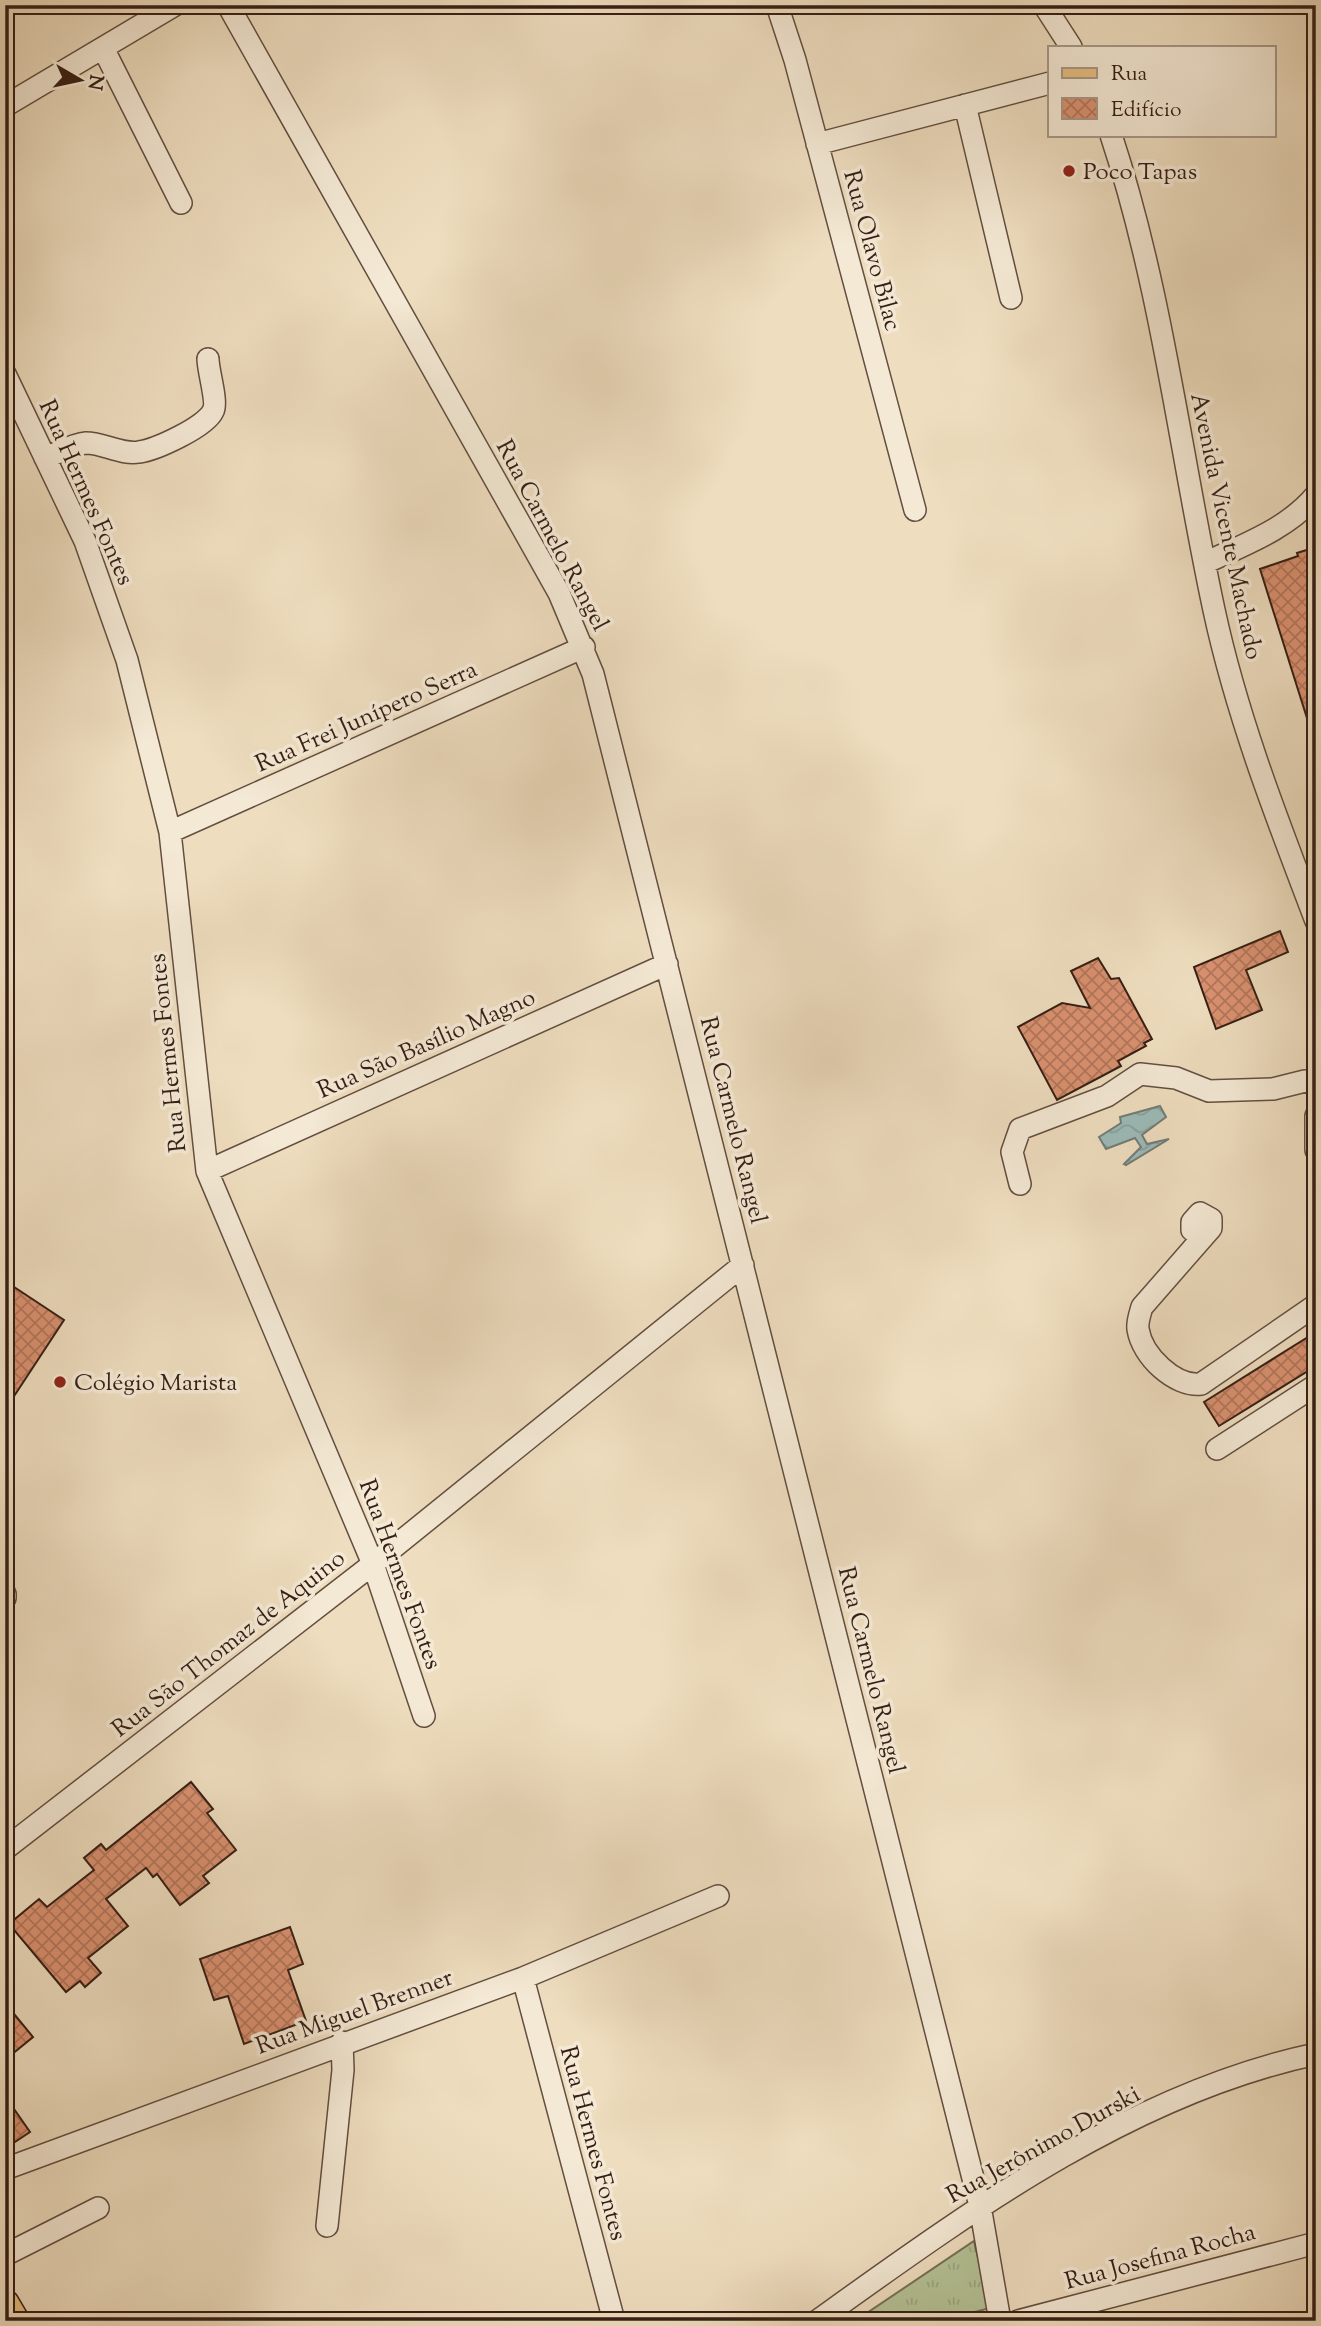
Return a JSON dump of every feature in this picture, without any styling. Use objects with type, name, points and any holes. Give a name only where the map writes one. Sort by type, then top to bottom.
[{"type":"main road","points":[[5,2304],[15,2321]]},
{"type":"street","points":[[5,106],[175,5]]},
{"type":"street","name":"Rua Carmelo Rangel","points":[[228,5],[552,581],[584,647],[667,964],[980,2206],[1000,2321]]},
{"type":"street","name":"Rua Olavo Bilac","points":[[777,5],[915,510]]},
{"type":"street","points":[[1044,5],[1070,46]]},
{"type":"street","points":[[103,48],[181,203]]},
{"type":"street","points":[[817,144],[1048,84]]},
{"type":"street","points":[[965,105],[1011,298]]},
{"type":"street","name":"Avenida Vicente Machado","points":[[1111,136],[1150,276],[1205,563],[1241,712],[1316,921]]},
{"type":"street","points":[[46,458],[83,443],[138,453],[179,437],[201,424],[213,411],[208,359]]},
{"type":"street","name":"Rua Hermes Fontes","points":[[5,374],[85,541],[127,660],[170,832],[207,1171],[373,1564],[424,1716]]},
{"type":"street","points":[[1205,563],[1265,534],[1290,518],[1316,495]]},
{"type":"street","name":"Rua Frei Junípero Serra","points":[[170,832],[584,647]]},
{"type":"street","name":"Rua São Basílio Magno","points":[[207,1171],[667,964]]},
{"type":"street","points":[[1020,1184],[1012,1152],[1020,1129],[1107,1096],[1140,1074],[1176,1078],[1209,1091],[1273,1089],[1306,1081],[1316,1084]]},
{"type":"street","points":[[1316,1116],[1316,1150]]},
{"type":"street","points":[[1202,1238],[1142,1307],[1138,1320],[1142,1343],[1159,1365],[1179,1380],[1189,1385],[1201,1384],[1316,1305]]},
{"type":"street","name":"Rua São Thomaz de Aquino","points":[[5,1849],[373,1564],[743,1265]]},
{"type":"street","points":[[1217,1449],[1316,1385]]},
{"type":"street","name":"Rua Miguel Brenner","points":[[5,2169],[342,2042],[523,1978],[718,1896]]},
{"type":"street","name":"Rua Hermes Fontes","points":[[523,1978],[614,2321]]},
{"type":"street","points":[[327,2226],[343,2070],[342,2042]]},
{"type":"street","name":"Rua Jerônimo Durski","points":[[817,2321],[980,2206],[1058,2160],[1161,2108],[1260,2067],[1316,2054]]},
{"type":"street","points":[[5,2255],[98,2208]]},
{"type":"street","name":"Rua Josefina Rocha","points":[[1018,2321],[1316,2243]]},
{"type":"green space","points":[[974,2241],[990,2308],[941,2321],[855,2321]]},
{"type":"water","points":[[1160,1106],[1166,1117],[1142,1135],[1147,1144],[1169,1139],[1126,1165],[1124,1164],[1141,1147],[1135,1138],[1106,1149],[1099,1137],[1121,1123],[1120,1117]]},
{"type":"building","points":[[1316,547],[1316,733],[1312,734],[1260,569]]},
{"type":"building","points":[[1280,931],[1288,952],[1246,970],[1262,1010],[1216,1029],[1194,967]]},
{"type":"building","points":[[1098,958],[1111,979],[1119,978],[1152,1039],[1144,1043],[1146,1046],[1118,1061],[1121,1066],[1057,1100],[1018,1027],[1062,1003],[1090,1008],[1071,971]]},
{"type":"building","points":[[5,1281],[64,1320],[5,1410]]},
{"type":"building","points":[[1316,1332],[1316,1366],[1219,1426],[1204,1402]]},
{"type":"building","points":[[191,1782],[213,1809],[207,1813],[236,1850],[203,1876],[209,1883],[180,1905],[157,1874],[153,1877],[146,1868],[106,1899],[128,1926],[88,1958],[101,1973],[85,1987],[80,1981],[66,1992],[9,1924],[39,1899],[47,1907],[94,1870],[84,1858],[101,1844],[106,1850]]},
{"type":"building","points":[[290,1927],[303,1964],[288,1970],[306,2021],[244,2044],[228,1996],[214,2000],[200,1959]]},
{"type":"building","points":[[5,2003],[33,2037],[5,2060]]},
{"type":"building","points":[[5,2096],[30,2132],[12,2144],[5,2134]]},
{"type":"place","name":"Poco Tapas","points":[[1069,171]]},
{"type":"place","name":"Colégio Marista","points":[[60,1382]]}]
